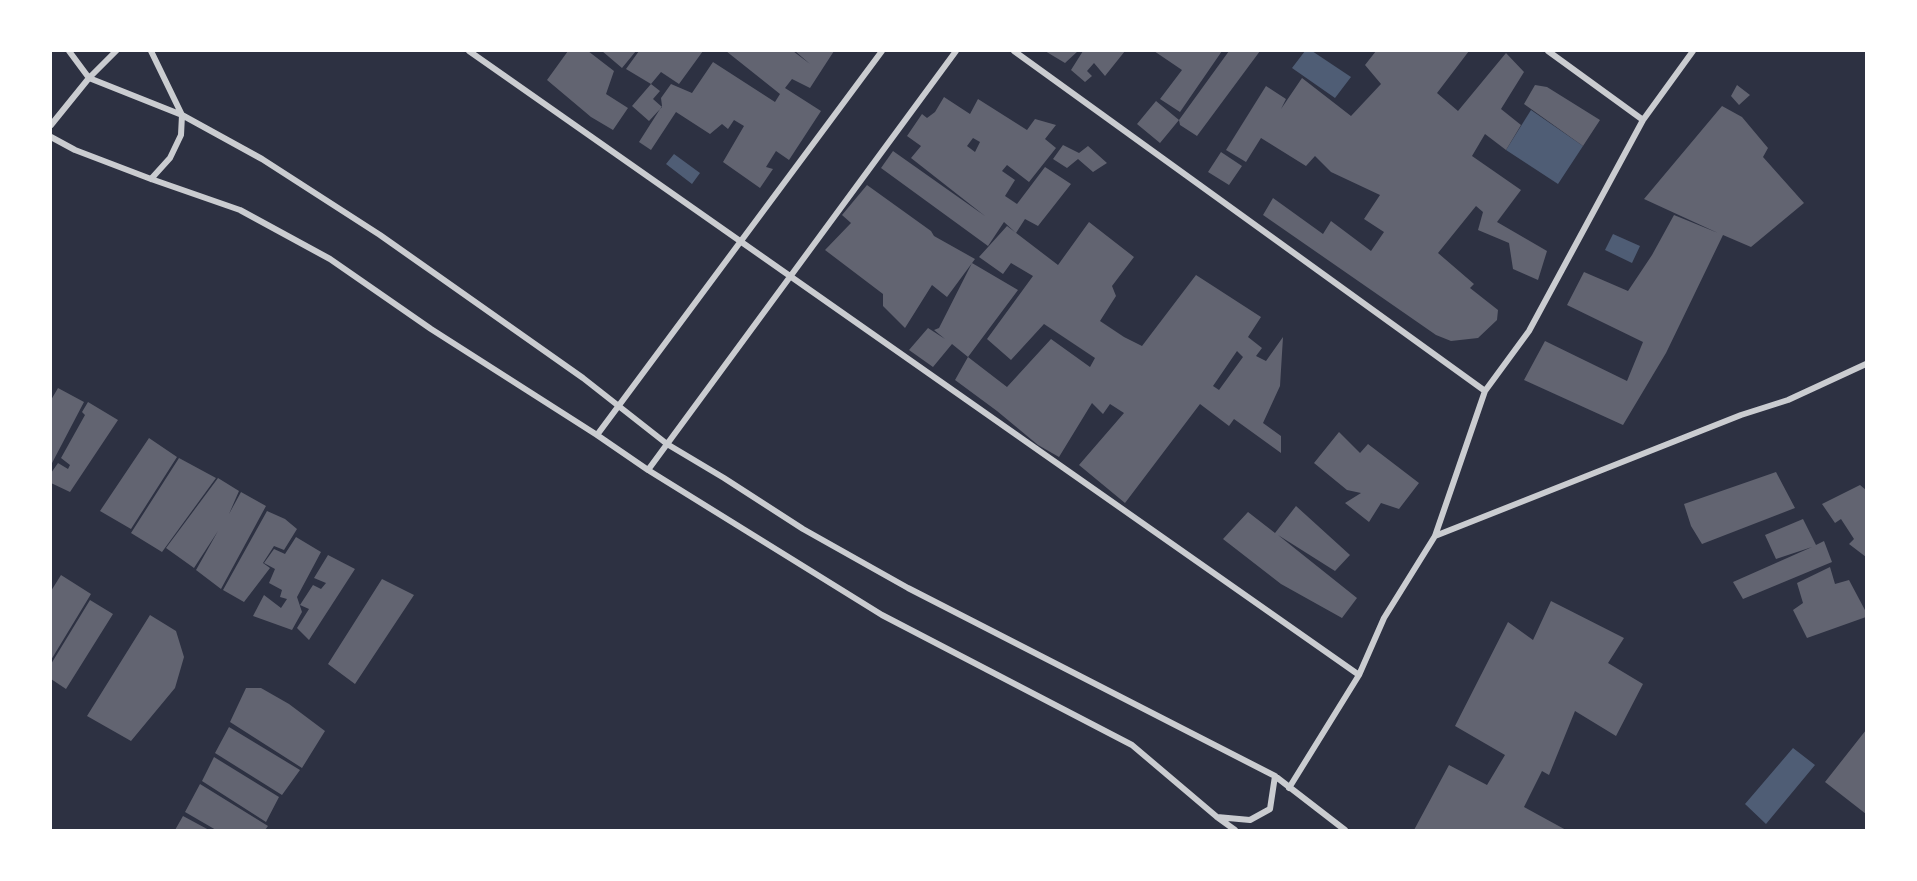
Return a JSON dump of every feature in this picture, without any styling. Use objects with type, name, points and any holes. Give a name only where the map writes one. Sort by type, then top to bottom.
[{"type":"street","points":[[69,51],[89,78],[182,115],[262,159],[380,235],[582,378],[667,444],[803,529],[908,588],[1275,776],[1345,830]]},
{"type":"street","points":[[51,125],[89,78],[116,51]]},
{"type":"street","points":[[151,51],[182,115],[181,135],[170,158],[151,179]]},
{"type":"street","points":[[469,51],[1359,675]]},
{"type":"street","points":[[597,435],[882,51]]},
{"type":"street","points":[[648,470],[956,51]]},
{"type":"street","points":[[1014,51],[1485,391]]},
{"type":"street","points":[[1548,51],[1642,120]]},
{"type":"street","points":[[1289,788],[1359,675],[1384,618],[1435,536],[1485,391],[1529,331],[1642,120],[1693,51]]},
{"type":"street","points":[[51,137],[75,150],[240,210],[330,259],[431,329],[648,470],[882,615],[1132,745],[1235,830]]},
{"type":"street","points":[[1435,536],[1741,415],[1788,400],[1866,364]]},
{"type":"street","points":[[1217,817],[1250,820],[1270,809],[1275,776]]},
{"type":"water","points":[[1305,51],[1312,51],[1351,77],[1335,98],[1292,68]]},
{"type":"water","points":[[1531,110],[1583,146],[1558,184],[1506,150]]},
{"type":"water","points":[[674,154],[700,173],[692,184],[666,164]]},
{"type":"water","points":[[1613,234],[1640,246],[1632,263],[1605,250]]},
{"type":"water","points":[[1793,748],[1815,765],[1766,824],[1745,804]]},
{"type":"building","points":[[568,51],[588,51],[614,71],[606,94],[628,108],[613,130],[591,117],[547,80]]},
{"type":"building","points":[[602,51],[636,51],[622,68]]},
{"type":"building","points":[[639,51],[703,51],[679,84],[661,72],[651,84],[626,69]]},
{"type":"building","points":[[726,51],[793,51],[810,64],[795,51],[834,51],[810,88],[792,79],[785,88],[821,111],[789,160],[776,151],[766,167],[773,169],[760,188],[723,162],[744,126],[734,120],[728,129],[722,124],[710,134],[676,112],[651,150],[639,142],[662,106],[661,98],[671,84],[692,93],[713,62],[775,102],[780,94]]},
{"type":"building","points":[[1045,51],[1078,51],[1065,63]]},
{"type":"building","points":[[1083,51],[1125,51],[1105,76],[1094,63],[1087,71],[1092,76],[1085,82],[1071,70]]},
{"type":"building","points":[[1154,51],[1222,51],[1180,112],[1160,99],[1182,70]]},
{"type":"building","points":[[1229,51],[1260,51],[1197,136],[1180,125],[1179,120]]},
{"type":"building","points":[[1376,51],[1469,51],[1437,93],[1458,111],[1506,53],[1524,72],[1501,109],[1521,125],[1506,150],[1485,134],[1472,156],[1521,190],[1497,222],[1547,251],[1538,280],[1513,269],[1509,243],[1478,230],[1483,212],[1476,206],[1438,253],[1474,284],[1470,288],[1498,310],[1497,320],[1478,338],[1451,341],[1436,335],[1263,215],[1273,198],[1323,234],[1331,221],[1371,251],[1384,232],[1364,219],[1380,195],[1331,172],[1315,156],[1306,166],[1261,138],[1246,162],[1226,150],[1266,86],[1286,99],[1281,109],[1302,78],[1351,116],[1381,84],[1365,65]]},
{"type":"building","points":[[651,84],[660,91],[653,99],[662,107],[649,121],[632,106]]},
{"type":"building","points":[[1535,85],[1547,87],[1600,120],[1583,146],[1524,104]]},
{"type":"building","points":[[1737,85],[1750,95],[1739,105],[1731,96]]},
{"type":"building","points":[[944,97],[970,114],[978,99],[1027,130],[1035,119],[1056,125],[1045,139],[1056,148],[1029,182],[1007,165],[1002,171],[1015,180],[1005,196],[1017,204],[1045,167],[1071,184],[1038,226],[1025,219],[1016,233],[1004,222],[988,246],[881,168],[893,151],[985,216],[911,158],[921,146],[907,136],[922,114],[927,118],[935,112]],"holes":[[[973,138],[980,142],[975,152],[967,146]]]},
{"type":"building","points":[[1156,101],[1179,120],[1160,143],[1137,124]]},
{"type":"building","points":[[1722,106],[1742,117],[1768,148],[1763,157],[1804,203],[1751,247],[1723,235],[1666,353],[1623,425],[1524,380],[1545,341],[1627,381],[1643,342],[1567,305],[1584,272],[1628,291],[1652,255],[1674,215],[1718,233],[1644,199]]},
{"type":"building","points":[[1063,145],[1079,153],[1088,146],[1107,163],[1093,172],[1078,159],[1067,168],[1053,159]]},
{"type":"building","points":[[1221,152],[1242,166],[1229,185],[1208,172]]},
{"type":"building","points":[[867,185],[931,231],[934,236],[975,259],[947,297],[932,285],[905,328],[883,306],[883,294],[825,250],[851,223],[842,215]]},
{"type":"building","points":[[1089,222],[1134,257],[1112,286],[1116,296],[1100,321],[1142,346],[1196,275],[1261,317],[1248,337],[1262,348],[1256,356],[1266,361],[1283,337],[1280,386],[1263,423],[1281,436],[1281,453],[1234,419],[1229,426],[1200,404],[1125,503],[1079,465],[1124,413],[1110,404],[1103,414],[1092,403],[1059,457],[1038,445],[955,380],[968,357],[1007,387],[1051,339],[1090,367],[1095,358],[1044,324],[1011,360],[987,339],[1033,276],[1011,263],[1003,274],[979,257],[1007,226],[1058,265]],"holes":[[[1237,351],[1243,357],[1219,390],[1213,386]]]},
{"type":"building","points":[[972,263],[1018,290],[968,357],[952,344],[933,367],[909,350],[928,328],[945,339],[934,330],[939,328]]},
{"type":"building","points":[[58,388],[84,402],[51,465],[51,400]]},
{"type":"building","points":[[88,402],[118,420],[70,492],[51,483],[51,473],[58,463],[68,469],[70,465],[61,458],[85,415],[82,412]]},
{"type":"building","points":[[1339,432],[1360,453],[1368,444],[1419,483],[1399,509],[1381,503],[1369,522],[1345,503],[1361,493],[1347,490],[1314,463]]},
{"type":"building","points":[[149,438],[177,457],[131,529],[100,511]]},
{"type":"building","points":[[179,458],[216,478],[162,552],[131,533]]},
{"type":"building","points":[[1776,472],[1795,508],[1702,544],[1691,526],[1684,504]]},
{"type":"building","points":[[218,478],[239,491],[229,514],[241,492],[266,506],[221,589],[196,570],[218,531],[194,568],[166,548]]},
{"type":"building","points":[[1860,485],[1866,490],[1866,557],[1849,544],[1854,539],[1841,519],[1835,523],[1822,504]]},
{"type":"building","points":[[1296,506],[1350,555],[1335,571],[1278,535],[1357,598],[1342,618],[1281,584],[1223,539],[1248,512],[1275,533]]},
{"type":"building","points":[[267,511],[285,519],[297,529],[284,550],[274,546],[263,563],[270,568],[244,602],[223,590]]},
{"type":"building","points":[[1803,519],[1816,545],[1824,541],[1832,562],[1743,599],[1733,582],[1812,547],[1776,559],[1765,535]]},
{"type":"building","points":[[296,537],[321,552],[297,597],[302,612],[292,630],[253,616],[264,595],[281,608],[287,599],[280,597],[282,590],[269,583],[275,569],[264,563],[274,549],[285,554]]},
{"type":"building","points":[[328,555],[355,569],[309,640],[297,628],[309,609],[300,605],[313,585],[321,589],[326,583],[314,578]]},
{"type":"building","points":[[1830,567],[1835,584],[1849,580],[1866,612],[1866,617],[1807,638],[1793,610],[1803,603],[1797,583]]},
{"type":"building","points":[[61,575],[91,594],[51,660],[51,591]]},
{"type":"building","points":[[382,579],[414,595],[355,684],[328,664]]},
{"type":"building","points":[[90,600],[113,614],[66,689],[51,679],[51,664]]},
{"type":"building","points":[[1551,601],[1624,638],[1608,663],[1643,684],[1616,736],[1575,711],[1549,775],[1542,771],[1524,807],[1566,830],[1414,830],[1449,765],[1487,785],[1505,755],[1455,726],[1508,622],[1533,640]]},
{"type":"building","points":[[150,615],[176,631],[184,657],[175,688],[131,741],[87,716]]},
{"type":"building","points":[[246,688],[261,688],[289,704],[325,731],[302,768],[230,722]]},
{"type":"building","points":[[229,727],[300,770],[282,795],[215,753]]},
{"type":"building","points":[[1866,730],[1866,814],[1825,782]]},
{"type":"building","points":[[214,757],[279,797],[266,822],[202,781]]},
{"type":"building","points":[[200,784],[268,826],[265,830],[216,830],[185,812]]},
{"type":"building","points":[[183,816],[209,830],[175,830]]}]
